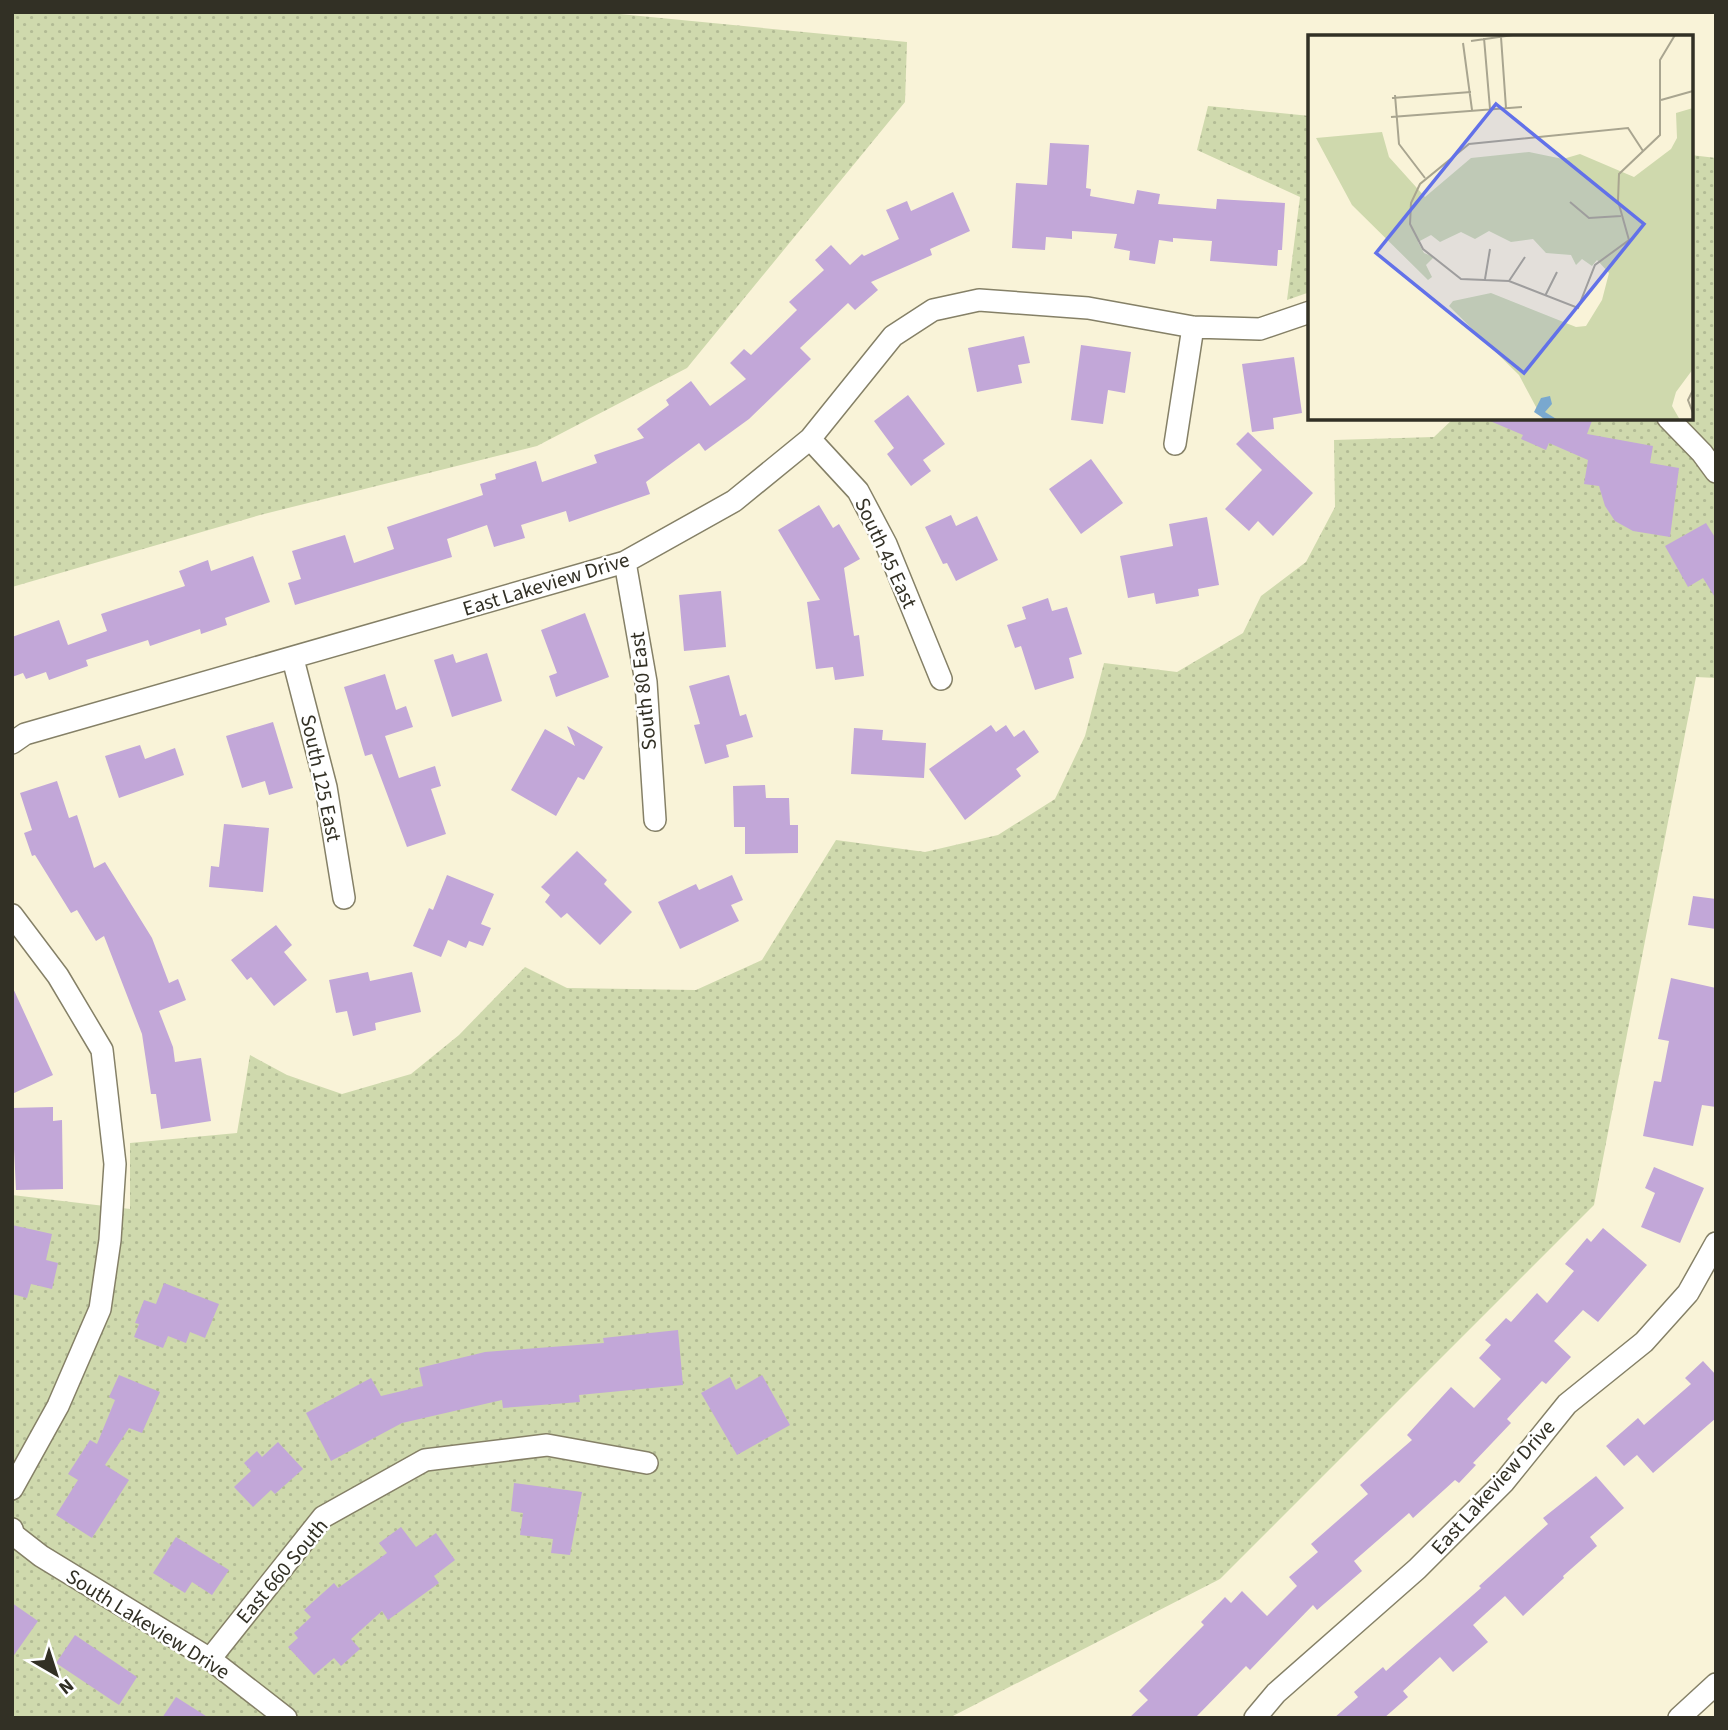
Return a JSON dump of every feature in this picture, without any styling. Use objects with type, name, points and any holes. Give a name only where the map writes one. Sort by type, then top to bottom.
[{"type":"street","name":"East Lakeview Drive","points":[[12,743],[25,734],[625,562],[734,501],[810,439],[893,336],[933,310],[979,300],[1088,308],[1193,327],[1260,329],[1308,313]]},
{"type":"street","points":[[1175,444],[1193,327]]},
{"type":"street","points":[[1670,420],[1702,453],[1716,472]]},
{"type":"street","name":"South 45 East","points":[[810,439],[858,491],[886,544],[941,679]]},
{"type":"street","name":"South 80 East","points":[[625,562],[646,682],[655,820]]},
{"type":"street","name":"South 125 East","points":[[293,659],[327,787],[344,898]]},
{"type":"street","points":[[12,915],[58,976],[102,1050],[115,1164],[110,1240],[100,1309],[58,1406],[12,1489]]},
{"type":"street","name":"East Lakeview Drive","points":[[1255,1718],[1276,1693],[1426,1559],[1504,1482],[1567,1405],[1644,1342],[1688,1293],[1716,1243]]},
{"type":"street","name":"East 660 South","points":[[210,1659],[323,1517],[425,1460],[547,1445],[647,1463]]},
{"type":"street","name":"South Lakeview Drive","points":[[12,1529],[14,1535],[41,1556],[210,1659],[286,1718]]},
{"type":"street","points":[[1679,1718],[1716,1684]]},
{"type":"green space","points":[[12,12],[599,12],[907,42],[905,102],[687,368],[537,446],[260,515],[12,587]]},
{"type":"green space","points":[[1208,106],[1308,116],[1308,293],[1287,300],[1300,197],[1197,150]]},
{"type":"green space","points":[[1693,155],[1716,158],[1716,678],[1696,677],[1594,1205],[1220,1579],[949,1718],[12,1718],[12,1195],[130,1209],[130,1143],[237,1133],[250,1055],[287,1075],[342,1094],[411,1074],[459,1035],[525,967],[567,988],[696,990],[762,960],[836,840],[925,852],[998,835],[1055,799],[1085,736],[1104,663],[1177,672],[1243,633],[1261,596],[1306,562],[1335,507],[1334,440],[1434,437],[1452,420],[1693,420]]},
{"type":"building","points":[[1050,143],[1089,145],[1086,188],[1091,189],[1090,196],[1134,204],[1137,190],[1160,194],[1158,204],[1216,209],[1217,199],[1285,203],[1282,250],[1278,250],[1277,266],[1210,261],[1212,241],[1173,238],[1173,242],[1159,240],[1155,264],[1129,260],[1130,251],[1114,248],[1117,234],[1072,231],[1072,239],[1046,237],[1045,250],[1012,248],[1016,183],[1047,185]]},
{"type":"building","points":[[953,192],[970,231],[930,249],[932,255],[871,282],[878,290],[855,310],[848,303],[800,348],[811,359],[749,419],[705,451],[699,443],[646,482],[650,494],[569,522],[566,511],[521,525],[525,538],[494,547],[487,525],[447,539],[452,557],[295,605],[288,583],[301,579],[292,551],[345,535],[354,563],[394,549],[387,527],[483,495],[480,484],[496,479],[495,474],[536,461],[542,482],[597,463],[594,455],[644,438],[637,429],[669,405],[666,400],[691,381],[710,406],[746,379],[730,363],[744,349],[751,355],[797,310],[789,302],[824,270],[815,260],[831,245],[850,265],[862,254],[864,256],[899,239],[886,210],[907,201],[911,211]]},
{"type":"building","points":[[1024,336],[1030,363],[1018,365],[1022,383],[977,392],[968,348]]},
{"type":"building","points":[[1081,345],[1131,352],[1125,393],[1108,390],[1103,424],[1071,420]]},
{"type":"building","points":[[1294,357],[1302,413],[1273,418],[1274,429],[1252,432],[1242,364]]},
{"type":"building","points":[[908,395],[945,444],[923,460],[931,471],[911,486],[887,454],[894,448],[874,421]]},
{"type":"building","points":[[1488,420],[1592,420],[1587,434],[1653,446],[1650,463],[1679,468],[1670,537],[1633,531],[1615,521],[1605,506],[1599,486],[1584,484],[1588,460],[1549,443],[1546,450],[1521,439],[1523,435]]},
{"type":"building","points":[[1248,432],[1313,493],[1273,536],[1258,521],[1249,531],[1225,509],[1262,470],[1236,444]]},
{"type":"building","points":[[1091,459],[1123,503],[1081,534],[1049,489]]},
{"type":"building","points":[[819,505],[833,528],[839,524],[860,559],[844,568],[854,636],[859,635],[864,676],[835,680],[833,667],[816,669],[807,602],[820,600],[778,530]]},
{"type":"building","points":[[951,515],[956,526],[977,516],[998,560],[956,581],[947,563],[943,564],[925,527]]},
{"type":"building","points":[[1207,517],[1219,585],[1198,589],[1199,596],[1156,604],[1154,593],[1128,598],[1120,556],[1173,546],[1169,524]]},
{"type":"building","points":[[1706,523],[1716,539],[1716,599],[1703,578],[1688,587],[1665,546]]},
{"type":"building","points":[[253,556],[270,602],[225,618],[227,625],[201,634],[200,629],[150,646],[148,640],[86,660],[88,666],[49,680],[46,672],[26,679],[23,673],[12,677],[12,637],[59,620],[68,645],[107,631],[101,614],[185,586],[179,571],[208,560],[211,571]]},
{"type":"building","points":[[721,591],[726,647],[684,651],[679,595]]},
{"type":"building","points":[[1048,598],[1052,611],[1067,607],[1082,654],[1069,658],[1074,678],[1035,690],[1021,646],[1015,648],[1007,625],[1026,619],[1022,607]]},
{"type":"building","points":[[585,613],[609,677],[556,697],[549,676],[557,673],[541,630]]},
{"type":"building","points":[[487,653],[502,701],[452,717],[434,660],[453,654],[456,663]]},
{"type":"building","points":[[385,674],[396,710],[406,706],[413,727],[385,736],[399,778],[435,766],[441,786],[431,789],[446,834],[407,847],[372,754],[365,756],[344,687]]},
{"type":"building","points":[[729,675],[740,716],[746,714],[753,737],[726,745],[729,757],[705,764],[694,725],[700,724],[689,686]]},
{"type":"building","points":[[273,722],[293,788],[269,795],[265,781],[242,788],[226,736]]},
{"type":"building","points":[[991,725],[996,732],[1006,725],[1014,737],[1024,730],[1039,752],[1016,769],[1021,776],[965,820],[929,769]]},
{"type":"building","points":[[567,726],[603,747],[584,780],[578,777],[556,816],[511,790],[545,729],[575,746]]},
{"type":"building","points":[[854,728],[883,730],[882,740],[926,743],[924,778],[851,774]]},
{"type":"building","points":[[140,745],[145,759],[175,748],[184,775],[119,798],[105,756]]},
{"type":"building","points":[[57,781],[69,818],[77,815],[94,868],[105,862],[152,938],[169,983],[178,979],[186,1000],[159,1011],[173,1047],[175,1062],[201,1058],[211,1121],[161,1129],[156,1094],[151,1094],[142,1034],[104,936],[96,941],[77,910],[71,913],[35,855],[32,856],[24,833],[32,830],[20,793]]},
{"type":"building","points":[[765,785],[766,798],[789,798],[790,825],[798,825],[798,853],[745,854],[745,827],[734,827],[733,786]]},
{"type":"building","points":[[224,824],[269,828],[263,892],[209,887],[211,866],[219,867]]},
{"type":"building","points":[[577,851],[607,880],[604,884],[632,912],[600,945],[567,913],[561,918],[545,902],[550,895],[541,887]]},
{"type":"building","points":[[447,875],[494,894],[481,924],[491,928],[483,946],[469,941],[466,948],[448,940],[441,957],[413,946],[429,908],[433,910]]},
{"type":"building","points":[[732,875],[743,900],[731,905],[739,921],[680,949],[658,902],[696,884],[699,890]]},
{"type":"building","points":[[1693,896],[1716,899],[1716,929],[1688,925]]},
{"type":"building","points":[[276,925],[292,945],[284,952],[307,980],[274,1006],[251,977],[247,980],[231,960]]},
{"type":"building","points":[[368,972],[370,981],[412,972],[421,1012],[375,1023],[376,1030],[353,1036],[347,1011],[336,1013],[329,980]]},
{"type":"building","points":[[1671,978],[1716,988],[1716,1107],[1702,1105],[1693,1146],[1643,1136],[1654,1081],[1661,1082],[1669,1041],[1658,1039]]},
{"type":"building","points":[[12,986],[53,1075],[12,1094]]},
{"type":"building","points":[[53,1107],[53,1121],[62,1120],[63,1189],[16,1190],[12,1108]]},
{"type":"building","points":[[1654,1167],[1704,1188],[1680,1243],[1641,1227],[1655,1193],[1645,1188]]},
{"type":"building","points":[[12,1225],[52,1234],[46,1260],[58,1263],[52,1289],[31,1284],[27,1298],[12,1294]]},
{"type":"building","points":[[1603,1228],[1647,1265],[1598,1322],[1583,1310],[1554,1341],[1571,1357],[1546,1384],[1542,1381],[1507,1419],[1511,1423],[1473,1463],[1476,1465],[1459,1483],[1455,1480],[1413,1518],[1409,1513],[1354,1561],[1362,1571],[1317,1610],[1313,1605],[1250,1670],[1246,1666],[1195,1718],[1129,1718],[1148,1700],[1139,1691],[1204,1625],[1201,1622],[1225,1597],[1231,1603],[1242,1591],[1267,1616],[1297,1586],[1289,1577],[1318,1552],[1311,1544],[1368,1494],[1360,1485],[1412,1440],[1407,1435],[1451,1387],[1474,1408],[1501,1379],[1479,1358],[1491,1345],[1485,1340],[1506,1318],[1511,1322],[1537,1293],[1547,1303],[1574,1271],[1565,1264],[1587,1238],[1591,1242]]},
{"type":"building","points":[[164,1283],[219,1304],[205,1338],[190,1332],[186,1343],[168,1336],[163,1348],[134,1337],[139,1324],[135,1323],[144,1300],[156,1304]]},
{"type":"building","points":[[678,1330],[683,1385],[579,1395],[580,1402],[503,1408],[502,1400],[402,1423],[331,1461],[306,1413],[371,1378],[381,1396],[423,1386],[419,1368],[485,1352],[604,1343],[603,1338]]},
{"type":"building","points":[[1703,1361],[1716,1375],[1716,1418],[1653,1473],[1637,1455],[1624,1466],[1606,1446],[1638,1418],[1644,1425],[1691,1384],[1685,1378]]},
{"type":"building","points":[[119,1375],[160,1392],[142,1433],[129,1428],[105,1465],[129,1480],[92,1538],[56,1515],[78,1480],[68,1474],[90,1440],[97,1444],[115,1400],[109,1397]]},
{"type":"building","points":[[762,1375],[790,1425],[737,1455],[701,1393],[730,1377],[736,1390]]},
{"type":"building","points":[[278,1442],[303,1469],[275,1494],[271,1490],[253,1507],[234,1487],[251,1471],[244,1463],[257,1451],[262,1457]]},
{"type":"building","points":[[1596,1476],[1624,1508],[1590,1537],[1597,1546],[1523,1616],[1505,1596],[1473,1625],[1488,1642],[1453,1672],[1440,1657],[1403,1691],[1408,1697],[1384,1718],[1334,1718],[1358,1697],[1354,1692],[1383,1667],[1386,1671],[1481,1588],[1479,1586],[1548,1524],[1543,1518]]},
{"type":"building","points":[[514,1483],[582,1492],[570,1555],[551,1553],[553,1539],[520,1535],[523,1513],[511,1511]]},
{"type":"building","points":[[401,1527],[416,1547],[436,1533],[455,1560],[434,1576],[439,1583],[388,1620],[382,1611],[351,1639],[360,1649],[341,1666],[334,1658],[314,1675],[288,1647],[298,1638],[294,1633],[311,1617],[304,1610],[334,1583],[338,1588],[387,1553],[379,1543]]},
{"type":"building","points":[[176,1537],[229,1570],[212,1595],[192,1582],[185,1593],[153,1573]]},
{"type":"building","points":[[12,1603],[38,1621],[12,1658]]},
{"type":"building","points":[[75,1635],[137,1677],[119,1705],[56,1663]]},
{"type":"building","points":[[176,1697],[209,1718],[162,1718]]}]
